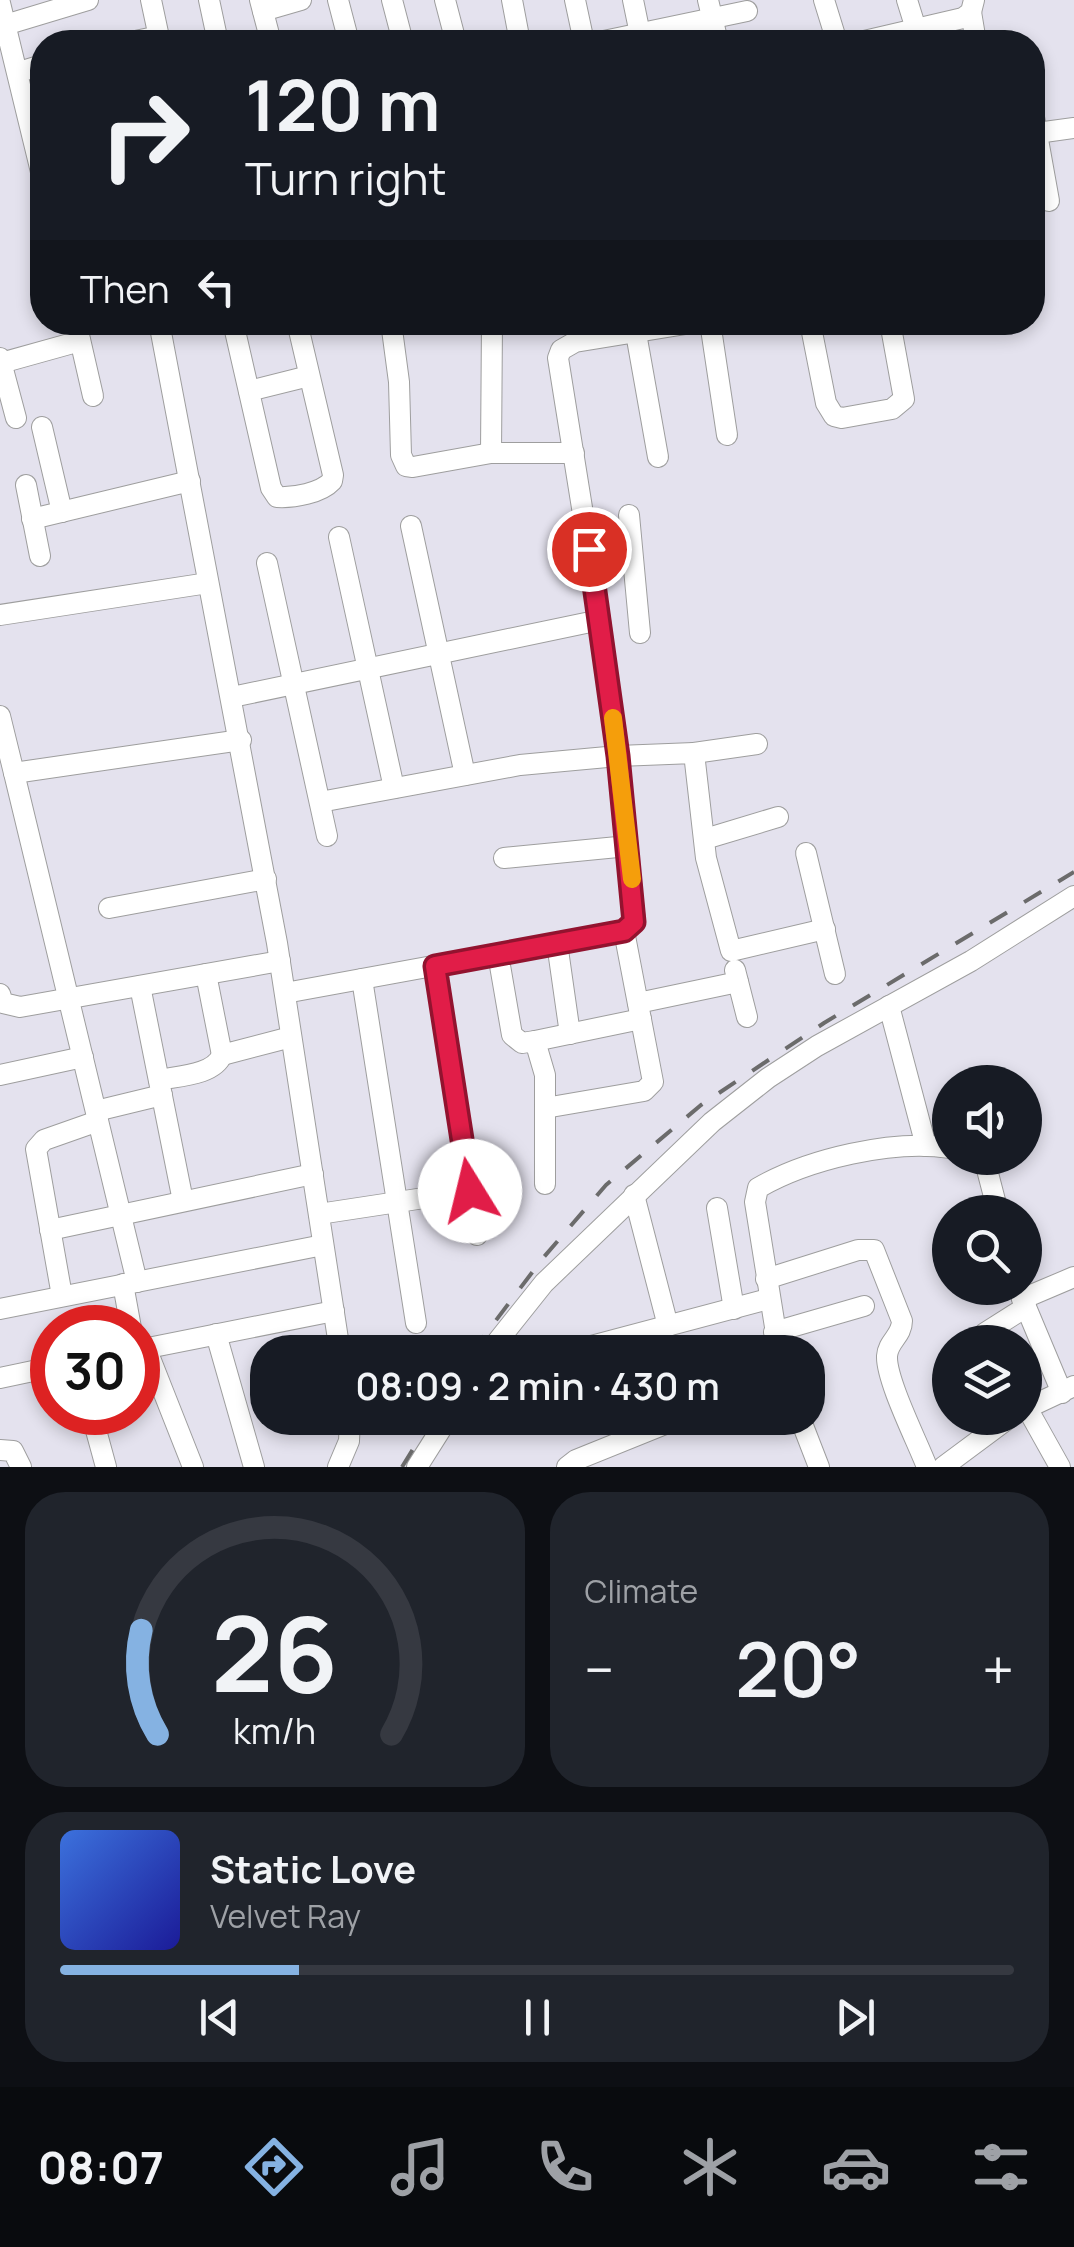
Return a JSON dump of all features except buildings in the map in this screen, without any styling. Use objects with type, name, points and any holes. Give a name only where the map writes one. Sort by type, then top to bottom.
[{"type":"street","points":[[6,25],[88,0]]},
{"type":"street","points":[[151,0],[158,30]]},
{"type":"street","points":[[209,0],[215,30]]},
{"type":"street","points":[[268,30],[262,5],[301,0]]},
{"type":"street","points":[[338,0],[345,30]]},
{"type":"street","points":[[392,0],[400,30]]},
{"type":"street","points":[[446,0],[453,30]]},
{"type":"street","points":[[512,0],[518,30]]},
{"type":"street","points":[[575,0],[581,30]]},
{"type":"street","points":[[633,0],[639,30]]},
{"type":"street","points":[[824,0],[834,30]]},
{"type":"street","points":[[906,0],[916,29]]},
{"type":"street","points":[[0,3],[30,122]]},
{"type":"street","points":[[912,30],[963,18],[973,6]]},
{"type":"street","points":[[651,30],[710,9],[747,11]]},
{"type":"street","points":[[19,72],[30,69]]},
{"type":"street","points":[[1045,133],[1074,128]]},
{"type":"street","points":[[1045,175],[1050,201]]},
{"type":"street","points":[[16,418],[1,361],[70,335]]},
{"type":"street","points":[[79,335],[93,396]]},
{"type":"street","points":[[162,335],[266,879],[338,1335]]},
{"type":"street","points":[[236,335],[273,494],[284,498],[322,489],[332,481],[300,335]]},
{"type":"street","points":[[393,335],[406,466],[492,453],[574,453]]},
{"type":"street","points":[[492,335],[492,453]]},
{"type":"street","points":[[285,993],[630,928],[636,914],[618,756],[558,358],[561,350],[575,342],[604,335]]},
{"type":"street","points":[[635,335],[658,458]]},
{"type":"street","points":[[712,335],[727,434]]},
{"type":"street","points":[[813,335],[826,403],[834,416],[842,418],[892,409],[904,399],[892,335]]},
{"type":"street","points":[[248,391],[310,376]]},
{"type":"street","points":[[42,426],[62,512]]},
{"type":"street","points":[[32,518],[190,481]]},
{"type":"street","points":[[26,485],[40,556]]},
{"type":"street","points":[[629,514],[640,633]]},
{"type":"street","points":[[410,526],[465,775]]},
{"type":"street","points":[[339,537],[394,788]]},
{"type":"street","points":[[267,563],[327,836]]},
{"type":"street","points":[[0,615],[208,583]]},
{"type":"street","points":[[232,697],[638,608]]},
{"type":"street","points":[[0,716],[121,1215],[130,1305]]},
{"type":"street","points":[[14,773],[240,740]]},
{"type":"street","points":[[320,802],[520,766],[694,753],[757,744]]},
{"type":"street","points":[[694,753],[706,858],[746,1017]]},
{"type":"street","points":[[705,839],[778,817]]},
{"type":"street","points":[[504,858],[628,846]]},
{"type":"street","points":[[806,854],[835,974]]},
{"type":"street","points":[[109,908],[266,879]]},
{"type":"street","points":[[502,1335],[544,1282],[712,1122],[768,1078],[1074,896]]},
{"type":"street","points":[[731,951],[824,930]]},
{"type":"street","points":[[545,1108],[650,1088],[653,1076],[624,931]]},
{"type":"street","points":[[556,944],[570,1034]]},
{"type":"street","points":[[498,954],[512,1035],[522,1043],[570,1034],[738,982]]},
{"type":"street","points":[[0,994],[3,1003],[10,1006],[280,962]]},
{"type":"street","points":[[435,966],[477,1235]]},
{"type":"street","points":[[62,1296],[36,1149],[44,1140],[220,1062],[222,1055],[206,974]]},
{"type":"street","points":[[362,979],[416,1323]]},
{"type":"street","points":[[140,986],[183,1202]]},
{"type":"street","points":[[889,1006],[926,1146]]},
{"type":"street","points":[[222,1055],[292,1037]]},
{"type":"street","points":[[535,1041],[545,1076],[545,1184]]},
{"type":"street","points":[[0,1075],[83,1057]]},
{"type":"street","points":[[775,1335],[755,1202],[758,1188],[835,1158],[932,1146]]},
{"type":"street","points":[[50,1230],[312,1174]]},
{"type":"street","points":[[319,1214],[470,1191]]},
{"type":"street","points":[[634,1195],[658,1335]]},
{"type":"street","points":[[717,1208],[734,1308]]},
{"type":"street","points":[[0,1308],[324,1244]]},
{"type":"street","points":[[633,1335],[734,1308],[767,1289],[858,1250],[874,1250],[902,1320],[900,1333],[888,1348],[888,1370],[927,1467]]},
{"type":"street","points":[[1042,1290],[1074,1276]]},
{"type":"street","points":[[993,1325],[1015,1305]]},
{"type":"street","points":[[1026,1305],[1068,1390],[1042,1402]]},
{"type":"street","points":[[793,1335],[864,1306]]},
{"type":"street","points":[[160,1345],[334,1311]]},
{"type":"street","points":[[216,1334],[254,1467]]},
{"type":"street","points":[[0,1378],[30,1372]]},
{"type":"street","points":[[160,1391],[193,1467]]},
{"type":"street","points":[[97,1435],[106,1467]]},
{"type":"street","points":[[338,1467],[349,1435]]},
{"type":"street","points":[[417,1467],[437,1435]]},
{"type":"street","points":[[567,1467],[636,1435]]},
{"type":"street","points":[[807,1435],[819,1467]]},
{"type":"street","points":[[943,1467],[988,1435]]},
{"type":"street","points":[[1037,1435],[1060,1467]]},
{"type":"street","points":[[0,1450],[13,1451],[21,1467]]},
{"type":"railway","points":[[485,1335],[543,1258],[606,1185],[701,1105],[824,1023],[1074,872]]},
{"type":"railway","points":[[402,1467],[422,1435]]},
{"type":"slow traffic","points":[[613,718],[632,879]]},
{"type":"route","points":[[470,1191],[435,966],[624,931],[630,928],[636,914],[589,549]]}]
